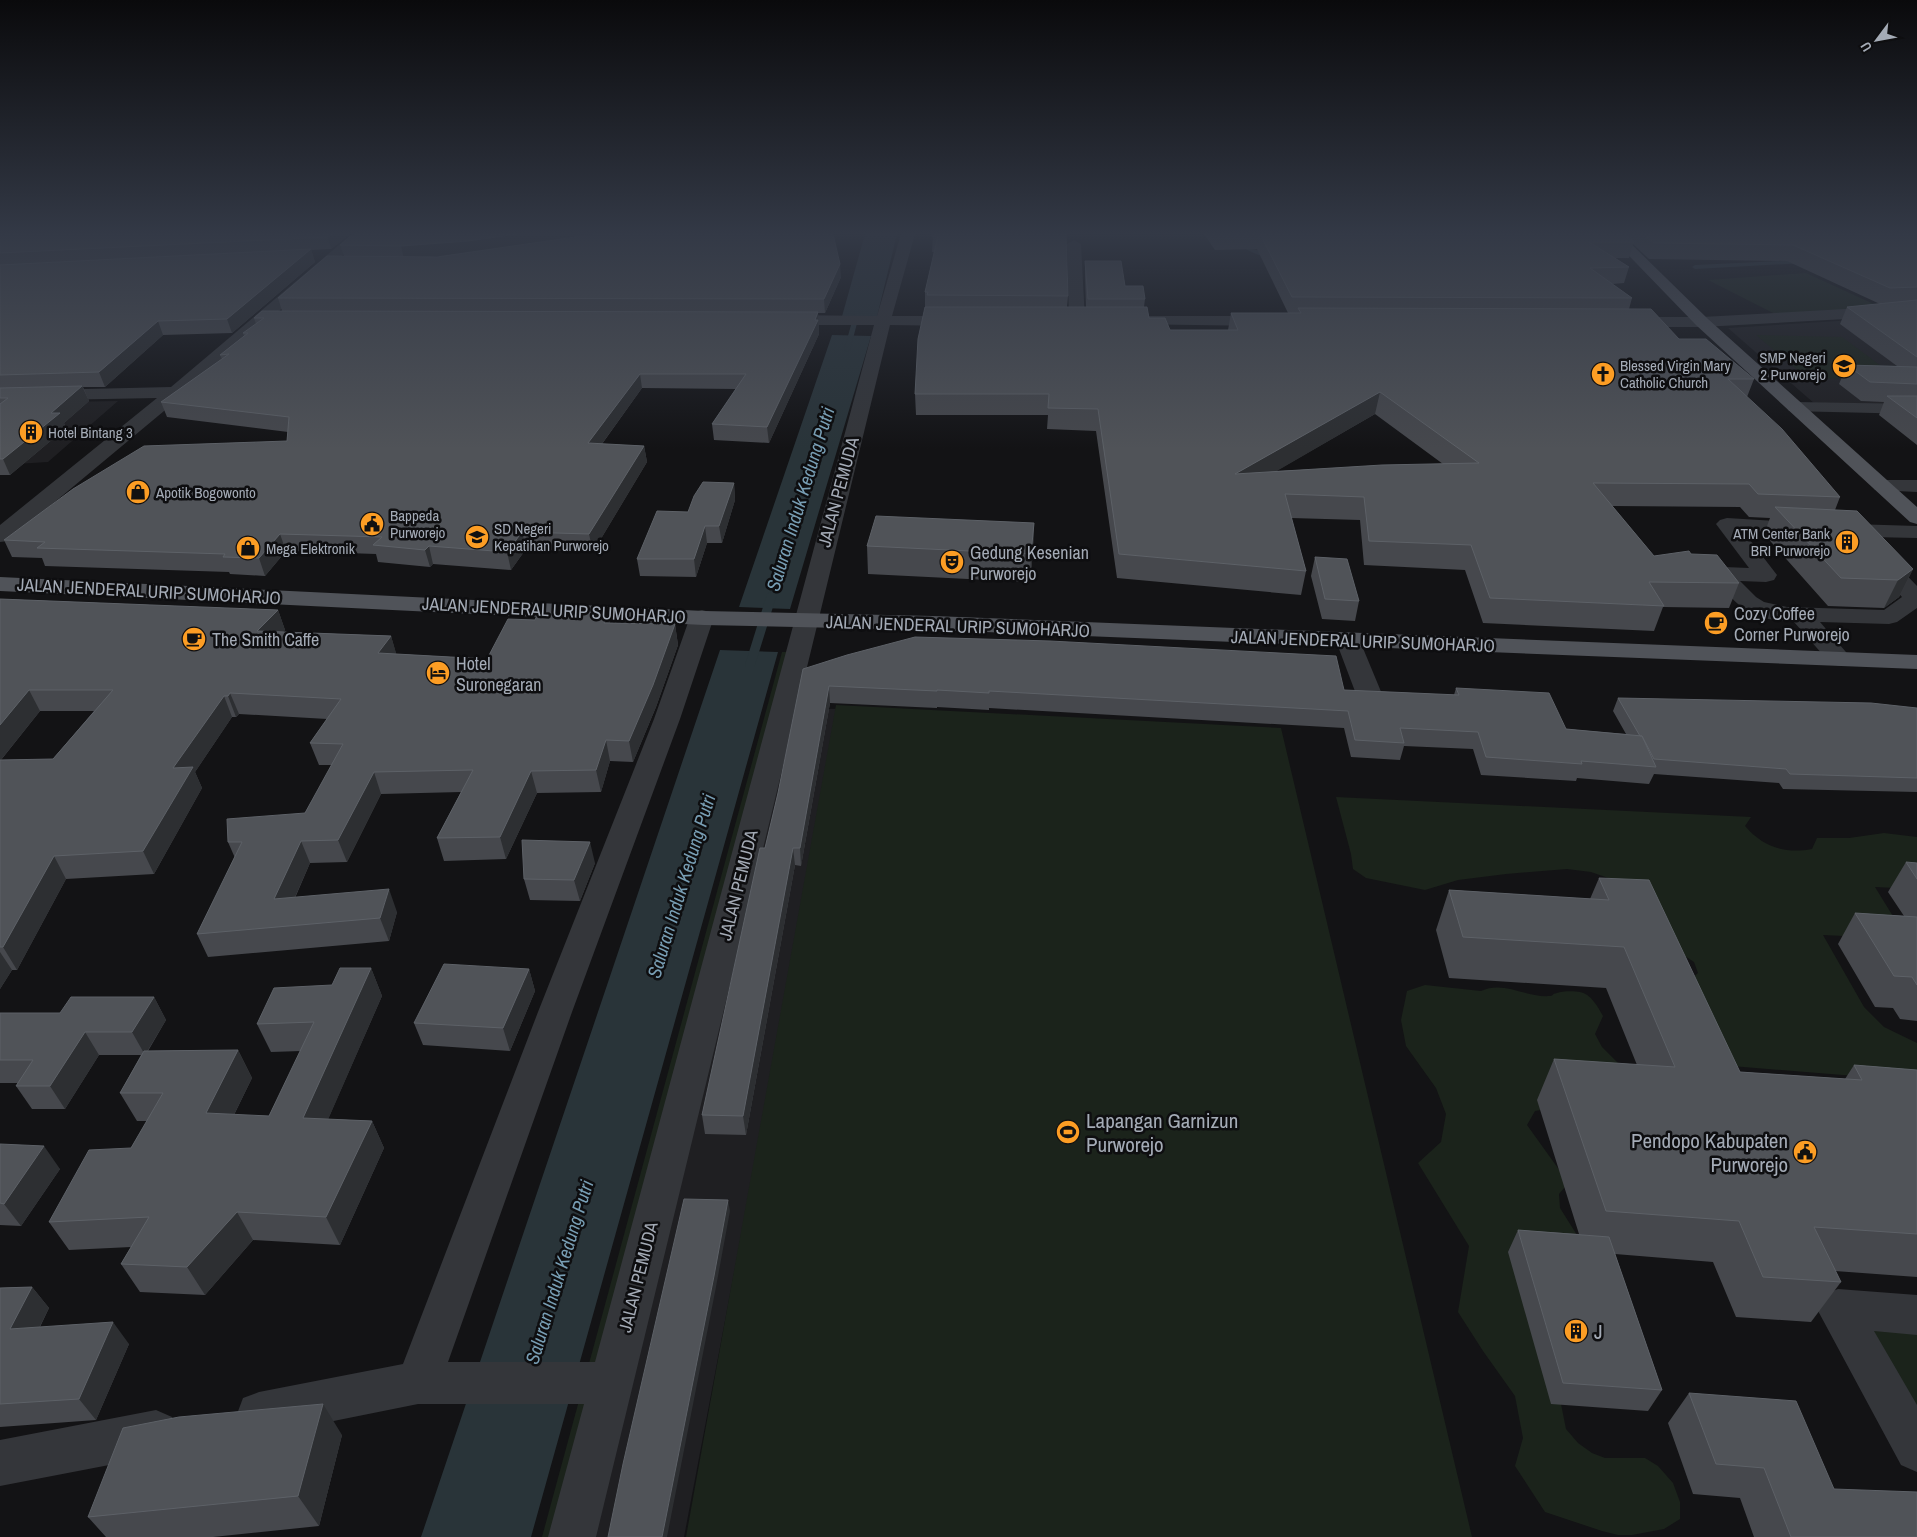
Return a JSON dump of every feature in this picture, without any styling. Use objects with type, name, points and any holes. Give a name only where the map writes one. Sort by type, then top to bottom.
[{"type":"main road","points":[[1686,306],[1917,518]]},
{"type":"main road","name":"JALAN JENDERAL URIP SUMOHARJO","points":[[0,584],[703,618],[933,623],[1348,641],[1917,662]]},
{"type":"street","points":[[0,536],[176,392],[277,306]]},
{"type":"street","name":"JALAN PEMUDA","points":[[572,1537],[595,1383],[798,621],[888,306]]},
{"type":"street","points":[[1076,306],[1077,321]]},
{"type":"street","points":[[1613,322],[1702,322],[1917,310]]},
{"type":"street","points":[[263,318],[283,318]]},
{"type":"street","points":[[768,320],[970,321]]},
{"type":"street","points":[[1058,321],[1097,321]]},
{"type":"street","points":[[1116,321],[1284,321]]},
{"type":"street","points":[[0,396],[176,392]]},
{"type":"street","points":[[1795,407],[1917,409]]},
{"type":"street","points":[[1882,486],[1917,486]]},
{"type":"street","points":[[1836,529],[1916,598],[1889,617],[1777,615],[1747,604],[1724,574],[1766,575],[1727,524],[1917,532]]},
{"type":"street","points":[[1801,615],[1840,659]]},
{"type":"street","points":[[436,1384],[559,1003],[667,719],[703,618]]},
{"type":"street","points":[[1348,641],[1369,694]]},
{"type":"street","points":[[1917,1315],[1838,1309],[1917,1450]]},
{"type":"street","points":[[224,1420],[436,1384],[595,1383]]},
{"type":"street","points":[[0,1463],[185,1428]]},
{"type":"shaded area","points":[[1759,306],[1877,306],[1889,311],[1779,316]]},
{"type":"shaded area","name":"SMP Negeri 2 Purworejo","points":[[1917,316],[1917,405],[1815,404],[1728,328]]},
{"type":"shaded area","points":[[1756,335],[1842,337],[1900,380],[1807,378]]},
{"type":"shaded area","name":"Hotel Bintang 3","points":[[118,401],[48,462],[0,465],[0,403]]},
{"type":"shaded area","points":[[782,652],[793,652],[564,1537],[542,1537]]},
{"type":"shaded area","name":"Lapangan Garnizun Purworejo","points":[[836,705],[1281,728],[1472,1537],[686,1537]]},
{"type":"shaded area","points":[[793,708],[841,709],[684,1537],[595,1537]]},
{"type":"shaded area","points":[[1336,797],[1751,817],[1745,826],[1759,839],[1775,847],[1793,850],[1812,849],[1817,838],[1849,838],[1884,833],[1917,837],[1917,889],[1875,887],[1907,939],[1823,935],[1864,1007],[1884,1027],[1917,1043],[1917,1081],[1695,1063],[1689,981],[1698,973],[1694,962],[1670,946],[1614,880],[1591,872],[1567,869],[1458,880],[1425,890],[1366,878],[1353,869],[1351,854]]},
{"type":"shaded area","points":[[1425,985],[1481,991],[1498,987],[1541,996],[1571,991],[1580,992],[1591,998],[1603,1016],[1595,1034],[1602,1047],[1619,1064],[1553,1108],[1535,1111],[1527,1125],[1560,1171],[1565,1187],[1559,1194],[1560,1208],[1582,1243],[1561,1404],[1566,1429],[1578,1443],[1592,1453],[1605,1458],[1645,1458],[1658,1466],[1673,1483],[1680,1502],[1680,1519],[1664,1529],[1632,1535],[1618,1535],[1545,1512],[1515,1466],[1523,1438],[1515,1396],[1458,1312],[1469,1246],[1418,1163],[1441,1142],[1446,1114],[1436,1088],[1406,1046],[1401,1020],[1407,991]]},
{"type":"shaded area","points":[[1848,1316],[1917,1322],[1917,1436]]},
{"type":"water","points":[[845,306],[880,306],[876,321],[841,320]]},
{"type":"water","points":[[832,335],[871,336],[790,609],[739,607]]},
{"type":"water","points":[[720,650],[778,652],[531,1537],[421,1537]]},
{"type":"building","points":[[0,306],[243,306],[227,319],[158,321],[99,372],[0,375]]},
{"type":"building","points":[[1917,306],[1917,357],[1847,307]]},
{"type":"building","points":[[925,307],[1147,307],[1149,318],[1165,318],[1170,330],[1238,330],[1231,313],[1301,313],[1298,308],[1651,309],[1679,339],[1706,339],[1754,379],[1728,379],[1782,429],[1840,497],[1758,494],[1749,484],[1593,483],[1654,556],[1689,551],[1691,554],[1717,555],[1739,583],[1649,582],[1664,606],[1490,598],[1471,545],[1369,541],[1364,497],[1285,494],[1306,571],[1119,554],[1098,409],[1048,408],[1049,394],[915,394],[918,339]],"holes":[[[1380,392],[1479,463],[1382,465],[1235,474]]]},
{"type":"building","points":[[262,311],[818,312],[815,320],[818,320],[767,427],[712,424],[746,374],[640,374],[588,443],[644,446],[589,534],[522,532],[507,552],[429,546],[425,550],[373,545],[382,537],[280,534],[259,558],[223,557],[225,554],[37,548],[45,542],[4,540],[73,489],[144,446],[287,441],[289,417],[161,402],[229,354],[220,355],[248,333],[243,333],[264,318],[254,318]]},
{"type":"building","points":[[1847,365],[1917,367],[1917,384],[1870,382]]},
{"type":"building","points":[[82,386],[51,413],[60,413],[3,459],[0,459],[0,404],[8,398],[0,398],[0,388]]},
{"type":"building","points":[[1887,396],[1917,396],[1917,418]]},
{"type":"building","points":[[703,482],[734,483],[719,526],[705,526],[694,559],[637,559],[657,511],[688,512],[694,496]]},
{"type":"building","points":[[1775,507],[1857,511],[1913,569],[1898,580],[1841,578]]},
{"type":"building","points":[[876,516],[1034,523],[1031,554],[867,546]]},
{"type":"building","points":[[1315,557],[1347,559],[1359,601],[1325,599]]},
{"type":"building","points":[[0,599],[278,610],[257,631],[391,636],[378,653],[487,659],[508,619],[535,620],[538,613],[608,613],[604,623],[675,624],[653,685],[629,741],[606,740],[596,770],[531,771],[500,837],[437,838],[473,770],[374,772],[338,840],[301,841],[274,899],[389,889],[380,918],[197,934],[242,842],[228,842],[227,819],[305,813],[343,744],[310,743],[341,699],[230,693],[228,696],[224,696],[173,768],[193,767],[143,851],[54,856],[3,947],[0,947],[0,760],[53,759],[113,690],[29,690],[0,725]]},
{"type":"building","points":[[915,637],[1050,641],[1336,656],[1344,690],[1459,695],[1456,688],[1549,693],[1566,729],[1642,736],[1656,767],[1581,761],[1582,764],[1486,757],[1478,732],[1400,728],[1404,743],[1355,740],[1348,711],[989,691],[989,693],[829,686],[800,848],[793,848],[743,1116],[702,1115],[760,848],[765,848],[778,793],[803,669]]},
{"type":"building","points":[[1618,698],[1871,703],[1917,708],[1917,778],[1790,774],[1786,769],[1654,759]]},
{"type":"building","points":[[522,840],[590,842],[574,880],[524,879]]},
{"type":"building","points":[[1906,862],[1917,863],[1917,879]]},
{"type":"building","points":[[1599,878],[1649,880],[1740,1072],[1862,1080],[1854,1065],[1917,1070],[1917,1234],[1814,1227],[1841,1282],[1763,1277],[1739,1221],[1606,1211],[1554,1059],[1675,1067],[1624,947],[1463,937],[1449,890],[1609,900]]},
{"type":"building","points":[[1855,913],[1917,917],[1917,985],[1912,977],[1894,976]]},
{"type":"building","points":[[444,964],[529,969],[503,1028],[414,1023]]},
{"type":"building","points":[[340,968],[371,968],[303,1118],[372,1121],[326,1217],[237,1212],[187,1267],[121,1264],[149,1217],[49,1222],[89,1150],[131,1148],[163,1093],[120,1093],[144,1051],[238,1050],[206,1113],[269,1116],[314,1022],[257,1024],[274,988],[332,985]]},
{"type":"building","points":[[71,997],[154,997],[132,1032],[85,1032],[50,1086],[16,1086],[33,1060],[0,1060],[0,1013],[60,1013]]},
{"type":"building","points":[[0,1144],[44,1146],[4,1204],[0,1203]]},
{"type":"building","points":[[684,1199],[728,1200],[662,1537],[608,1537],[623,1464]]},
{"type":"building","name":"J","points":[[1518,1230],[1609,1237],[1662,1390],[1563,1383]]},
{"type":"building","points":[[32,1287],[10,1329],[113,1322],[79,1399],[0,1404],[0,1288]]},
{"type":"building","points":[[1689,1393],[1796,1401],[1834,1489],[1917,1492],[1917,1537],[1791,1537],[1764,1468],[1716,1464]]},
{"type":"building","points":[[323,1404],[298,1496],[88,1517],[123,1428],[179,1417]]},
{"type":"waterway","name":"Saluran Induk Kedung Putri","points":[[847,350],[857,312]]},
{"type":"waterway","name":"Saluran Induk Kedung Putri","points":[[750,665],[772,594]]},
{"type":"place","name":"SMP Negeri 2 Purworejo","points":[[1844,366]]},
{"type":"place","name":"Blessed Virgin Mary Catholic Church","points":[[1603,374]]},
{"type":"place","name":"Hotel Bintang 3","points":[[31,432]]},
{"type":"place","name":"Apotik Bogowonto","points":[[138,492]]},
{"type":"place","name":"Bappeda Purworejo","points":[[372,524]]},
{"type":"place","name":"SD Negeri Kepatihan Purworejo","points":[[477,537]]},
{"type":"place","name":"ATM Center Bank BRI Purworejo","points":[[1847,542]]},
{"type":"place","name":"Mega Elektronik","points":[[248,548]]},
{"type":"place","name":"Gedung Kesenian Purworejo","points":[[952,562]]},
{"type":"place","name":"Cozy Coffee Corner Purworejo","points":[[1716,623]]},
{"type":"place","name":"The Smith Caffe","points":[[194,639]]},
{"type":"place","name":"Hotel Suronegaran","points":[[438,673]]},
{"type":"place","name":"Lapangan Garnizun Purworejo","points":[[1068,1132]]},
{"type":"place","name":"Pendopo Kabupaten Purworejo","points":[[1805,1152]]},
{"type":"place","name":"J","points":[[1576,1331]]}]
